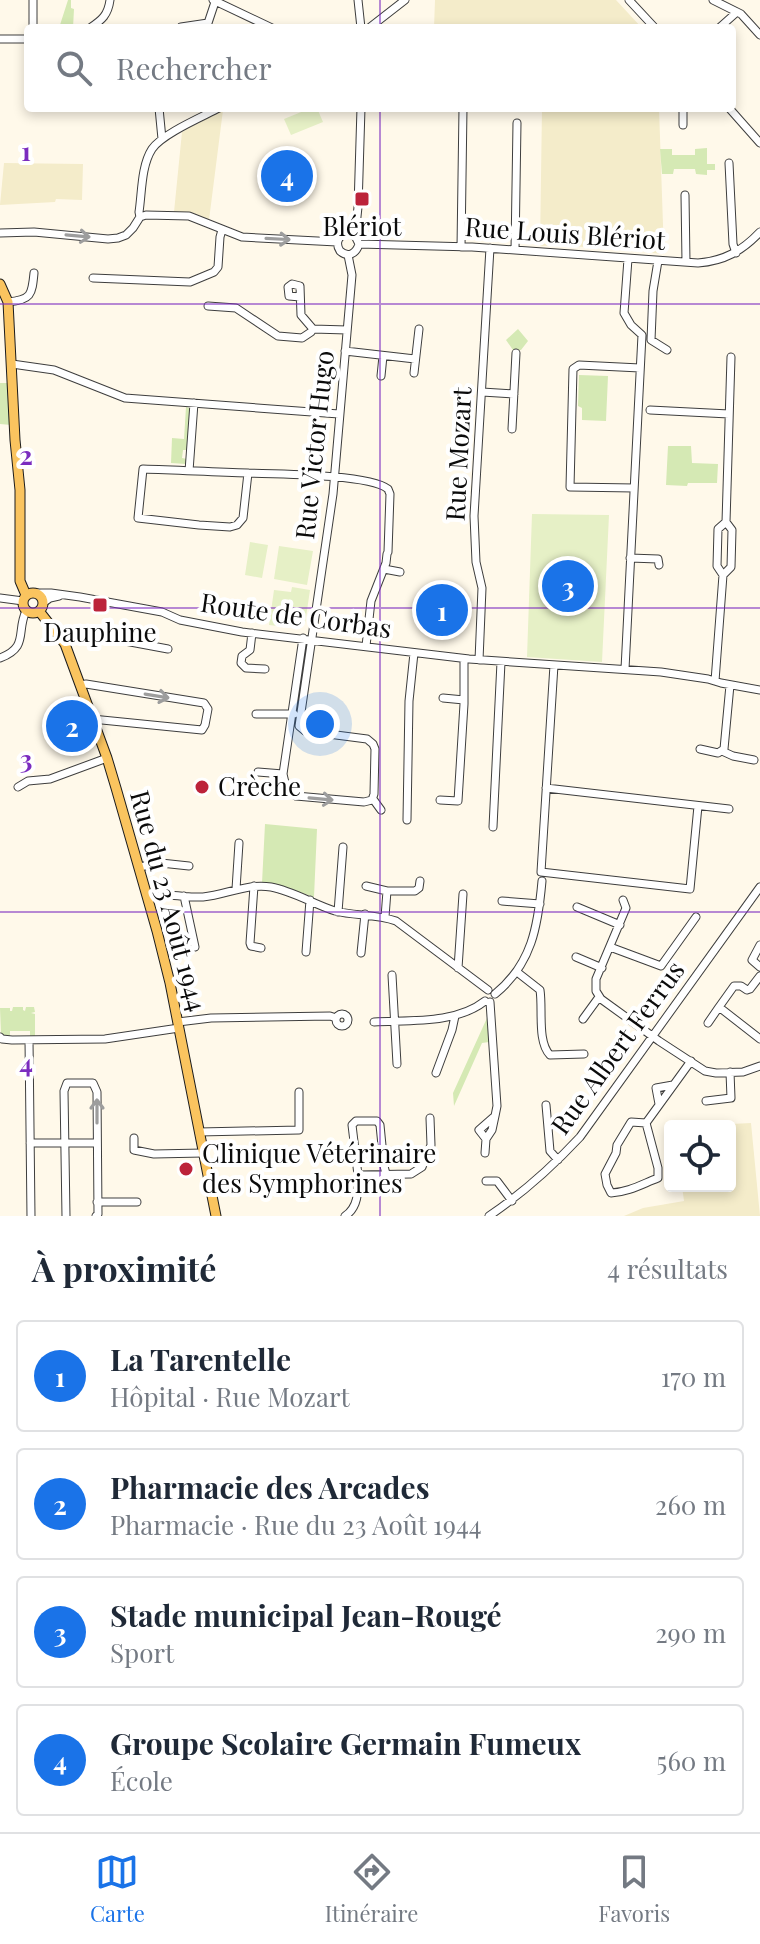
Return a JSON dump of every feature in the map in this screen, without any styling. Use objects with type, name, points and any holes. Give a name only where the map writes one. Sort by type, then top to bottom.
[{"type":"main road","points":[[0,284],[8,302],[20,490],[20,581],[33,613],[41,607]]},
{"type":"main road","name":"Rue du 23 Août 1944","points":[[27,600],[39,595],[41,607],[65,644],[107,758],[170,983],[216,1216]]},
{"type":"street","points":[[33,0],[33,24]]},
{"type":"street","points":[[102,24],[108,13],[110,0]]},
{"type":"street","points":[[358,0],[361,24]]},
{"type":"street","points":[[374,24],[405,0]]},
{"type":"street","points":[[629,0],[651,24]]},
{"type":"street","points":[[713,0],[741,14],[760,35]]},
{"type":"street","points":[[201,24],[208,23],[214,1],[263,24]]},
{"type":"street","points":[[724,24],[737,12]]},
{"type":"street","points":[[0,39],[24,39]]},
{"type":"street","points":[[159,112],[162,139]]},
{"type":"street","points":[[140,217],[146,165],[153,148],[162,139],[212,112]]},
{"type":"street","points":[[337,242],[340,251],[348,255],[357,249],[353,238],[358,207],[361,112]]},
{"type":"street","points":[[461,247],[463,112]]},
{"type":"street","points":[[683,112],[683,125]]},
{"type":"street","points":[[733,112],[760,143]]},
{"type":"street","points":[[515,250],[517,123]]},
{"type":"street","points":[[729,163],[736,253]]},
{"type":"street","points":[[685,195],[686,262]]},
{"type":"street","points":[[0,233],[34,232],[108,239],[126,235],[140,217],[146,215],[189,216],[242,237],[337,242]]},
{"type":"street","points":[[93,278],[190,282],[214,272],[218,267],[222,230]]},
{"type":"street","name":"Rue Louis Blériot","points":[[353,238],[628,259],[710,262],[736,253],[760,232]]},
{"type":"street","points":[[337,242],[342,235],[353,238]]},
{"type":"street","name":"Rue Mozart","points":[[479,660],[482,588],[476,562],[474,516],[490,248]]},
{"type":"street","name":"Rue Victor Hugo","points":[[283,774],[328,528],[352,275],[348,255]]},
{"type":"street","points":[[625,669],[642,335],[624,313],[628,259]]},
{"type":"street","points":[[658,261],[651,340],[667,350]]},
{"type":"street","points":[[8,302],[21,301],[33,292],[34,273]]},
{"type":"street","points":[[300,297],[301,315],[313,329],[347,330]]},
{"type":"street","points":[[208,306],[236,308],[278,336],[302,338],[313,329]]},
{"type":"street","points":[[414,373],[419,329]]},
{"type":"street","points":[[345,351],[415,359]]},
{"type":"street","points":[[512,429],[516,353]]},
{"type":"street","points":[[381,376],[383,356]]},
{"type":"street","points":[[723,575],[731,567],[732,530],[726,522],[731,357]]},
{"type":"street","points":[[12,364],[54,370],[125,398],[339,414]]},
{"type":"street","points":[[634,488],[570,487],[573,369],[579,365],[640,368]]},
{"type":"street","points":[[482,392],[514,394]]},
{"type":"street","points":[[189,471],[194,403]]},
{"type":"street","points":[[650,410],[729,414]]},
{"type":"street","points":[[248,473],[243,518],[237,525],[199,525],[138,518],[143,469],[248,473],[334,477],[375,483],[388,489],[388,553],[371,601],[366,646]]},
{"type":"street","points":[[715,681],[723,575],[717,566],[718,529],[726,522]]},
{"type":"street","points":[[630,558],[658,559],[659,565]]},
{"type":"street","points":[[384,569],[400,572]]},
{"type":"street","name":"Route de Corbas","points":[[0,598],[27,600],[45,592],[162,612],[180,620],[252,633],[464,659],[686,675],[760,690]]},
{"type":"street","name":"Route de Corbas","points":[[41,607],[50,598],[67,596]]},
{"type":"street","points":[[0,658],[12,653],[18,646],[27,600]]},
{"type":"street","points":[[57,632],[66,630],[168,649]]},
{"type":"street","points":[[252,633],[250,650],[242,656],[241,663],[246,668],[265,669]]},
{"type":"street","points":[[407,820],[409,701],[414,653]]},
{"type":"street","points":[[440,800],[458,801],[464,659]]},
{"type":"street","points":[[493,827],[501,662]]},
{"type":"street","points":[[485,1153],[486,1139],[479,1130],[495,1116],[496,1091],[485,995],[517,972],[536,927],[542,877],[554,665]]},
{"type":"street","points":[[80,685],[204,703],[208,709],[202,730],[92,719]]},
{"type":"street","points":[[722,751],[730,685]]},
{"type":"street","points":[[443,698],[464,700]]},
{"type":"street","points":[[256,714],[296,715],[302,730],[367,739],[375,749],[373,799],[381,810]]},
{"type":"street","points":[[700,749],[722,751],[754,760]]},
{"type":"street","points":[[18,787],[28,781],[50,779],[107,758]]},
{"type":"street","points":[[258,772],[283,774],[290,791],[296,796],[364,802],[373,799]]},
{"type":"street","points":[[546,788],[729,809]]},
{"type":"street","points":[[542,877],[690,889],[698,806]]},
{"type":"street","points":[[236,889],[239,843]]},
{"type":"street","points":[[338,912],[343,847]]},
{"type":"street","points":[[139,867],[161,863],[189,866]]},
{"type":"street","points":[[366,886],[387,891],[415,891],[420,881]]},
{"type":"street","points":[[254,886],[250,943],[253,947],[261,948]]},
{"type":"street","points":[[148,898],[164,894],[200,897],[254,886],[273,887],[338,912],[385,917],[396,921],[491,992]]},
{"type":"street","name":"Rue Albert Ferrus","points":[[489,1216],[512,1201],[558,1160],[598,1115],[760,887]]},
{"type":"street","points":[[385,917],[387,891]]},
{"type":"street","points":[[458,968],[463,894]]},
{"type":"street","points":[[184,896],[195,947]]},
{"type":"street","points":[[306,952],[310,900]]},
{"type":"street","points":[[623,900],[626,908],[596,979],[599,997],[653,1037],[711,1072],[743,1072],[760,1066]]},
{"type":"street","points":[[502,901],[540,904]]},
{"type":"street","points":[[577,907],[620,925]]},
{"type":"street","points":[[361,953],[365,914]]},
{"type":"street","points":[[610,947],[661,966],[696,917]]},
{"type":"street","points":[[760,945],[752,960],[760,967]]},
{"type":"street","points":[[576,957],[602,968]]},
{"type":"street","points":[[517,972],[540,990],[546,1051],[550,1055],[584,1054]]},
{"type":"street","points":[[392,975],[397,1064]]},
{"type":"street","points":[[708,1023],[734,986],[750,989],[760,976]]},
{"type":"street","points":[[583,1019],[599,997]]},
{"type":"street","points":[[374,1022],[455,1016],[488,1001]]},
{"type":"street","points":[[719,1007],[760,1039]]},
{"type":"street","points":[[436,1073],[455,1016]]},
{"type":"street","points":[[0,1037],[12,1040],[105,1039],[211,1018],[336,1018]]},
{"type":"street","points":[[29,1040],[31,1216]]},
{"type":"street","points":[[646,1123],[691,1061]]},
{"type":"street","points":[[706,1101],[731,1098],[730,1072]]},
{"type":"street","points":[[66,1216],[64,1091],[67,1083],[93,1083],[97,1092],[96,1216]]},
{"type":"street","points":[[199,1132],[299,1130],[299,1092]]},
{"type":"street","points":[[546,1105],[550,1151],[558,1160]]},
{"type":"street","points":[[358,1175],[411,1174],[422,1167],[431,1145],[430,1118]]},
{"type":"street","points":[[345,1216],[351,1212],[358,1197],[352,1125],[356,1121],[377,1121],[380,1125],[386,1174]]},
{"type":"street","points":[[631,1122],[646,1123],[658,1178],[634,1189],[611,1193],[605,1174],[617,1145],[631,1122]]},
{"type":"street","points":[[134,1138],[134,1150],[154,1154],[203,1153]]},
{"type":"street","points":[[30,1143],[97,1143]]},
{"type":"street","points":[[486,1181],[501,1183],[512,1201]]},
{"type":"street","points":[[97,1202],[137,1202]]},
{"type":"shaded area","points":[[435,0],[616,0],[638,24],[434,24]]},
{"type":"shaded area","points":[[223,112],[209,220],[194,213],[174,212],[182,132]]},
{"type":"shaded area","points":[[542,112],[659,112],[664,254],[562,245],[540,246]]},
{"type":"shaded area","points":[[4,163],[83,164],[82,200],[56,199],[55,202],[0,205]]},
{"type":"shaded area","points":[[751,1123],[760,1216],[624,1216],[643,1208],[684,1201],[683,1192],[736,1192],[736,1124]]},
{"type":"green space","points":[[68,0],[71,0],[73,24],[60,24]]},
{"type":"green space","points":[[301,112],[319,112],[323,122],[291,135],[284,119]]},
{"type":"green space","points":[[707,148],[707,164],[715,164],[715,170],[707,170],[707,175],[696,174],[695,169],[674,169],[673,174],[662,174],[660,149],[672,149],[672,155],[695,155],[695,149]]},
{"type":"green space","points":[[518,329],[528,341],[521,350],[513,350],[506,340]]},
{"type":"green space","points":[[579,375],[608,376],[606,421],[582,420],[582,408],[578,406]]},
{"type":"green space","points":[[0,383],[10,383],[11,425],[0,424]]},
{"type":"green space","points":[[186,407],[191,412],[188,450],[183,450],[182,458],[187,459],[186,464],[171,463],[172,438],[184,439]]},
{"type":"green space","points":[[668,446],[691,446],[692,463],[718,464],[717,483],[666,485]]},
{"type":"green space","points":[[532,514],[609,515],[602,662],[527,657]]},
{"type":"green space","points":[[250,542],[268,545],[262,578],[245,575]]},
{"type":"green space","points":[[279,546],[313,551],[307,585],[274,579]]},
{"type":"green space","points":[[292,587],[310,590],[305,624],[288,622],[287,627],[269,625],[274,590],[291,592]]},
{"type":"green space","points":[[265,824],[317,829],[314,897],[279,885],[262,883]]},
{"type":"green space","points":[[13,1007],[23,1007],[25,1011],[26,1007],[34,1007],[35,1012],[31,1013],[35,1014],[35,1037],[30,1037],[30,1031],[10,1031],[10,1037],[1,1034],[0,1008],[10,1008],[12,1011]]},
{"type":"green space","points":[[487,1018],[489,1042],[482,1043],[454,1106],[453,1093]]},
{"type":"place","name":"Groupe Scolaire Germain Fumeux","points":[[287,176]]},
{"type":"place","name":"Blériot","points":[[362,199]]},
{"type":"place","name":"Stade municipal Jean-Rougé","points":[[568,586]]},
{"type":"place","name":"Dauphine","points":[[100,605]]},
{"type":"place","name":"La Tarentelle","points":[[442,610]]},
{"type":"place","name":"Pharmacie des Arcades","points":[[72,726]]},
{"type":"place","name":"Crèche","points":[[202,787]]},
{"type":"place","name":"Clinique Vétérinaire des Symphorines","points":[[186,1169]]}]
